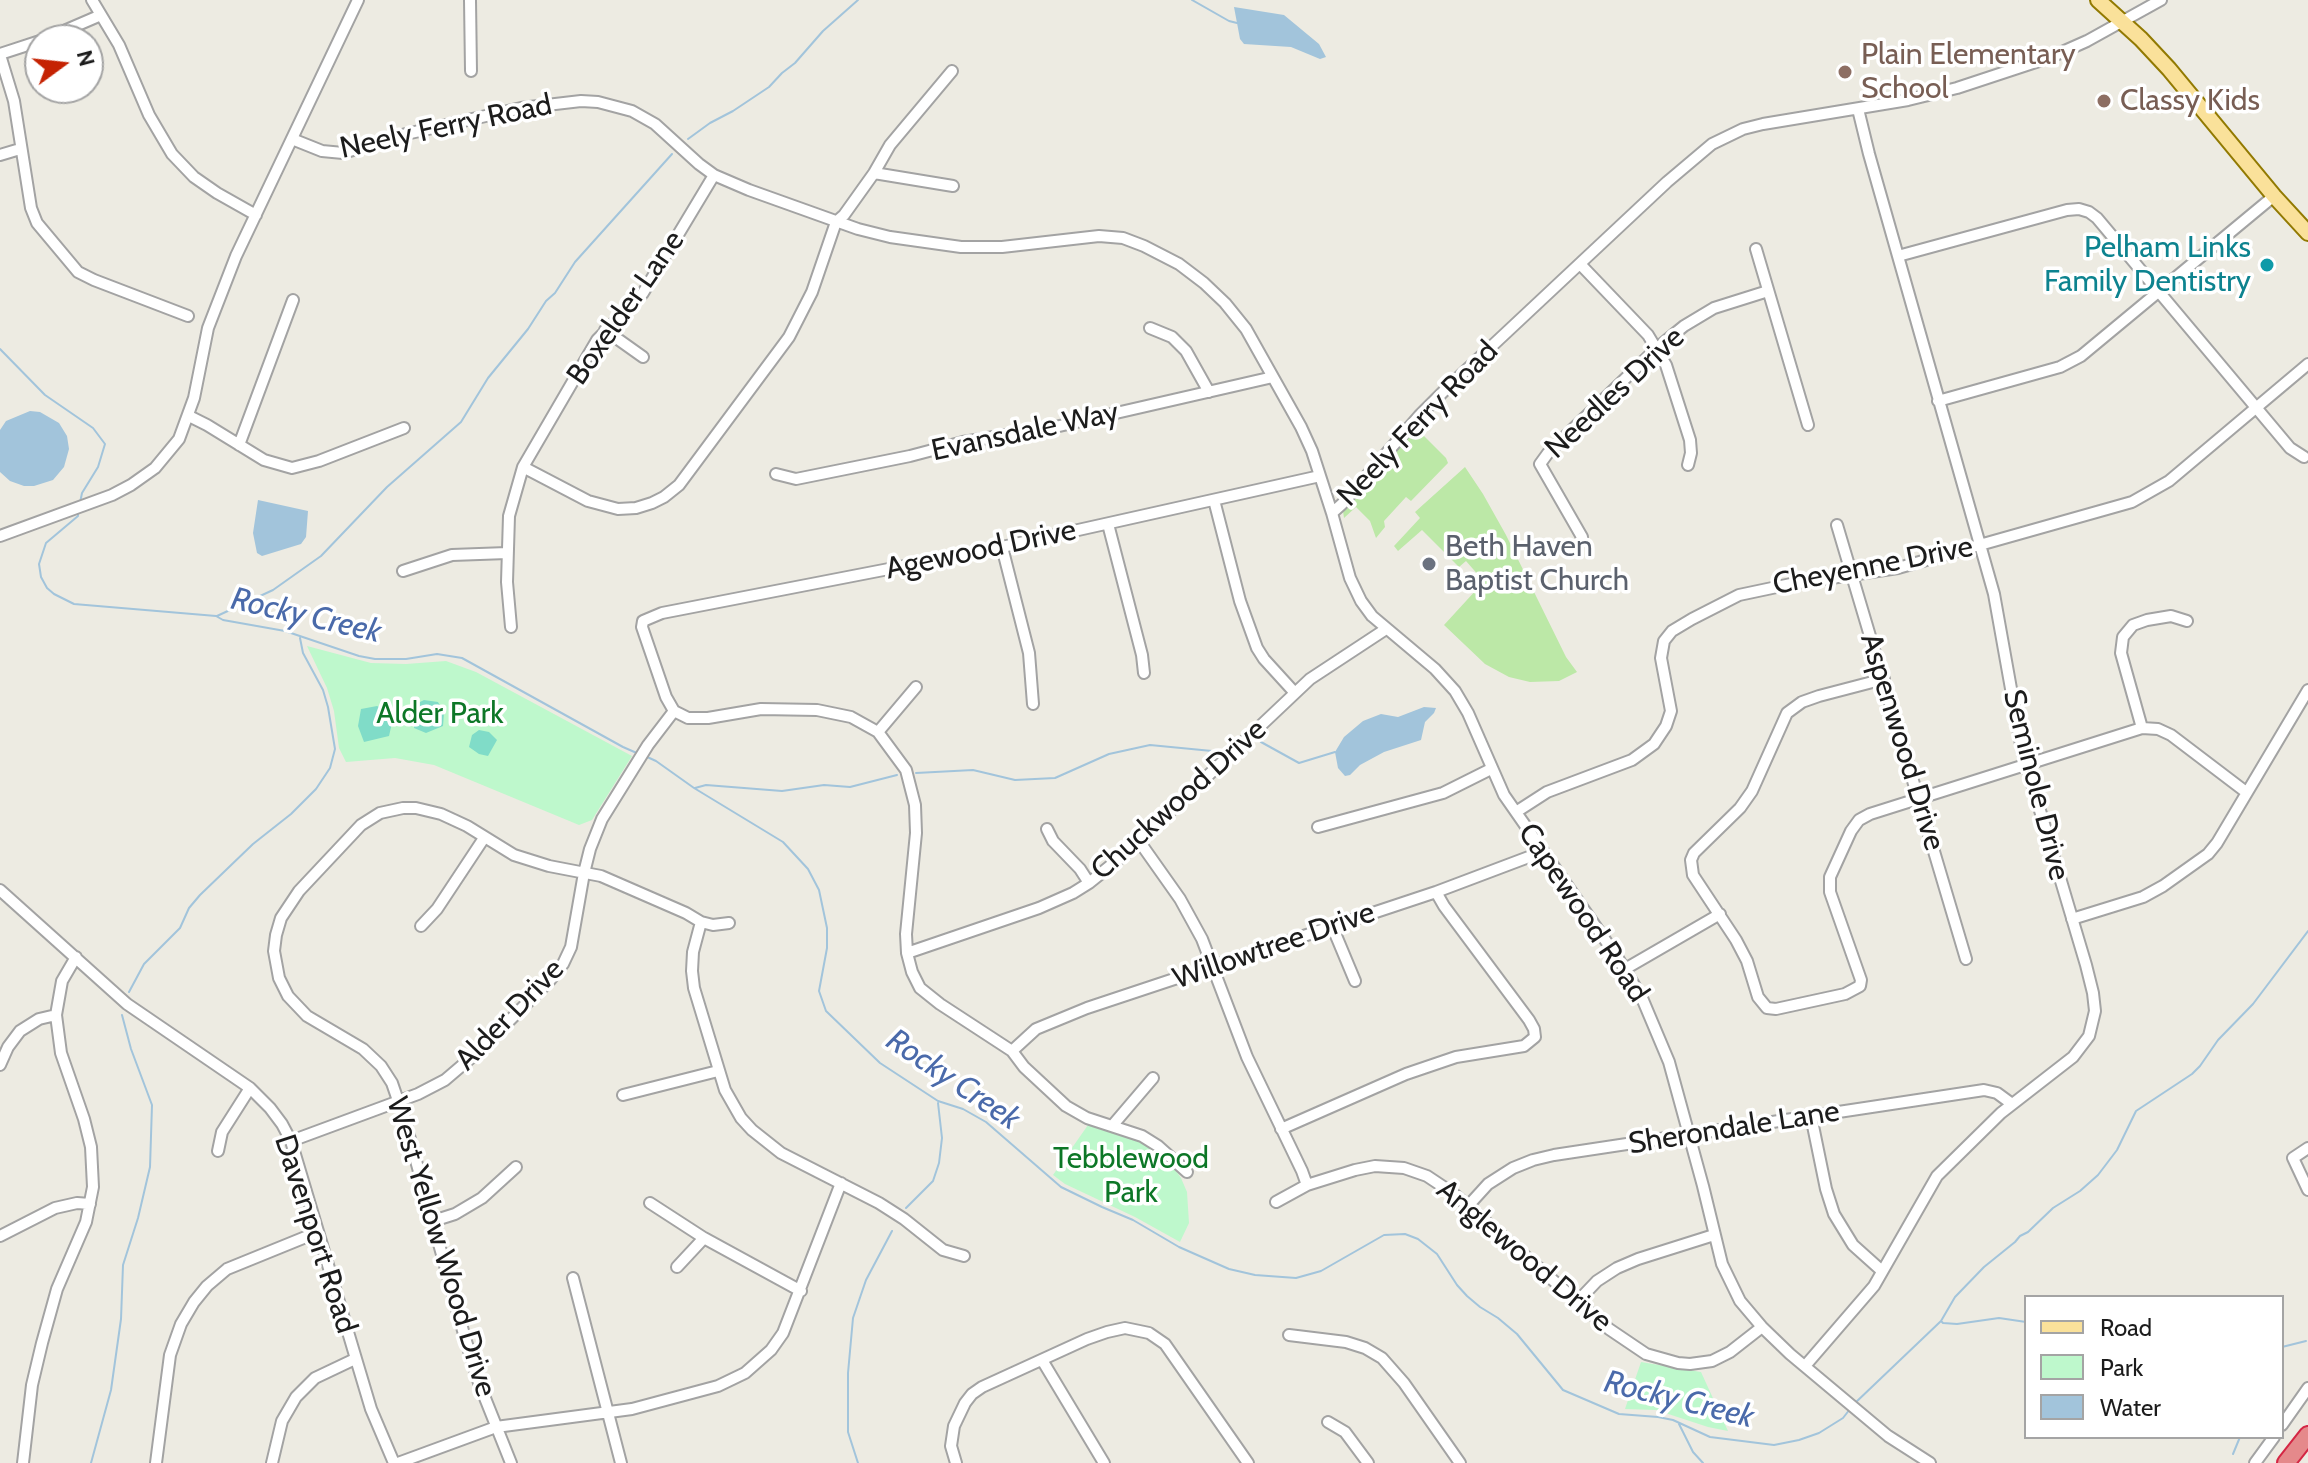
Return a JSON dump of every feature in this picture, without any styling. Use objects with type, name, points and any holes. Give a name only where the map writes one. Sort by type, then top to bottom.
[{"type":"highway","points":[[2286,1463],[2308,1435]]},
{"type":"main road","points":[[2098,0],[2169,69],[2308,233]]},
{"type":"street","points":[[92,0],[119,45],[155,127],[172,154],[194,177],[256,215]]},
{"type":"street","points":[[0,536],[131,485],[155,468],[179,439],[189,416],[208,328],[236,256],[358,0]]},
{"type":"street","points":[[470,0],[471,71]]},
{"type":"street","name":"Neely Ferry Road","points":[[292,139],[322,151],[343,153],[406,134],[512,110],[581,101],[598,102],[632,111],[655,124],[714,175],[836,222],[890,237],[961,247],[1002,247],[1099,236],[1134,241],[1179,264],[1225,303],[1246,329],[1301,427],[1332,513],[1419,416],[1698,154],[1726,136],[1763,124],[1935,95],[2025,66],[2087,41],[2161,0]]},
{"type":"street","points":[[80,24],[101,15]]},
{"type":"street","points":[[24,47],[0,55],[14,101],[31,208],[37,223],[78,272],[188,316]]},
{"type":"street","points":[[523,467],[603,507],[636,508],[664,497],[679,485],[789,337],[812,292],[836,222],[874,173],[890,145],[952,71]]},
{"type":"street","name":"Seminole Drive","points":[[1805,1366],[1870,1291],[1937,1176],[2012,1104],[2073,1057],[2092,1028],[2095,1011],[2093,993],[2026,765],[1997,607],[1858,109]]},
{"type":"street","points":[[0,155],[20,149]]},
{"type":"street","points":[[874,173],[953,186]]},
{"type":"street","name":"Boxelder Lane","points":[[511,627],[507,553],[509,516],[523,467],[605,330],[643,293],[714,175]]},
{"type":"street","points":[[1938,401],[2071,362],[2274,196]]},
{"type":"street","points":[[1898,256],[2067,210],[2089,212],[2290,448],[2304,457]]},
{"type":"street","points":[[1756,249],[1808,425]]},
{"type":"street","points":[[1580,264],[1648,335],[1656,349],[1672,382],[1690,440],[1688,465]]},
{"type":"street","name":"Needles Drive","points":[[1582,537],[1540,464],[1548,453],[1656,349],[1703,313],[1768,291]]},
{"type":"street","points":[[239,445],[293,300]]},
{"type":"street","points":[[1150,328],[1172,337],[1186,351],[1209,392]]},
{"type":"street","points":[[605,330],[643,357]]},
{"type":"street","name":"Cheyenne Drive","points":[[1516,812],[1547,792],[1632,760],[1654,744],[1666,726],[1671,711],[1661,658],[1664,641],[1672,631],[1739,595],[1898,568],[2144,497],[2169,481],[2308,364]]},
{"type":"street","name":"Evansdale Way","points":[[776,474],[796,479],[963,442],[1055,427],[1273,377]]},
{"type":"street","points":[[189,416],[276,465],[292,468],[404,428]]},
{"type":"street","name":"Agewood Drive","points":[[674,711],[642,627],[643,621],[653,615],[1002,547],[1320,476]]},
{"type":"street","points":[[1214,500],[1233,578],[1257,648],[1295,693]]},
{"type":"street","name":"Capewood Road","points":[[1332,513],[1354,589],[1368,611],[1435,669],[1455,691],[1468,713],[1491,769],[1516,812],[1642,998],[1659,1035],[1690,1135],[1722,1264],[1732,1287],[1762,1327],[1805,1366],[1888,1436],[1919,1460],[1930,1463]]},
{"type":"street","points":[[1108,524],[1144,673]]},
{"type":"street","name":"Aspenwood Drive","points":[[1837,525],[1966,959]]},
{"type":"street","points":[[1002,547],[1029,653],[1033,704]]},
{"type":"street","points":[[403,571],[452,555],[507,553]]},
{"type":"street","points":[[2142,728],[2121,653],[2123,637],[2133,625],[2147,620],[2171,616],[2187,621]]},
{"type":"street","name":"Chuckwood Drive","points":[[907,953],[1039,908],[1089,883],[1139,841],[1316,674],[1386,629]]},
{"type":"street","points":[[1884,679],[1819,696],[1802,702],[1787,713],[1752,791],[1691,860],[1693,875],[1747,961],[1758,997],[1767,1008],[1776,1009],[1855,990],[1860,986],[1861,980],[1830,892],[1831,871],[1851,831],[1859,820],[1870,814],[2142,728],[2158,729],[2171,735],[2246,792]]},
{"type":"street","points":[[878,732],[916,687]]},
{"type":"street","points":[[2072,919],[2143,897],[2198,863],[2217,843],[2308,690]]},
{"type":"street","points":[[674,711],[697,719],[761,709],[817,710],[851,717],[878,732],[906,770],[915,805],[916,833],[906,921],[907,953],[915,981],[926,994],[1012,1051],[1024,1067],[1066,1106],[1087,1118],[1150,1140],[1187,1172]]},
{"type":"street","name":"Alder Drive","points":[[291,1141],[399,1102],[456,1072],[558,970],[571,947],[584,873],[602,819],[648,745],[674,711]]},
{"type":"street","points":[[1318,827],[1443,793],[1491,769]]},
{"type":"street","name":"West Yellow Wood Drive","points":[[511,1463],[465,1338],[392,1083],[371,1055],[307,1016],[288,996],[279,978],[275,959],[274,943],[278,927],[291,902],[353,833],[369,818],[403,808],[430,811],[455,820],[503,850],[524,859],[623,884],[701,922]]},
{"type":"street","points":[[1047,829],[1053,841],[1089,883]]},
{"type":"street","points":[[421,926],[437,909],[484,838]]},
{"type":"street","points":[[1139,841],[1180,899],[1202,939],[1247,1057],[1307,1185]]},
{"type":"street","name":"Willowtree Drive","points":[[1012,1051],[1023,1039],[1047,1023],[1436,892],[1542,852]]},
{"type":"street","name":"Davenport Road","points":[[0,890],[127,1004],[250,1088],[270,1108],[291,1141],[371,1409],[396,1463]]},
{"type":"street","points":[[1281,1129],[1416,1071],[1456,1057],[1524,1046],[1535,1037],[1529,1020],[1436,892]]},
{"type":"street","points":[[1625,969],[1720,914]]},
{"type":"street","points":[[729,923],[713,925],[701,922],[693,952],[692,971],[698,1004],[730,1100],[752,1130],[781,1153],[892,1211],[943,1250],[964,1256]]},
{"type":"street","points":[[1332,926],[1355,981]]},
{"type":"street","points":[[23,1463],[32,1385],[42,1343],[57,1289],[82,1232],[90,1204],[93,1176],[91,1147],[61,1053],[56,1015],[62,981],[76,957]]},
{"type":"street","points":[[0,1065],[20,1031],[39,1019],[56,1015]]},
{"type":"street","points":[[623,1095],[718,1071]]},
{"type":"street","points":[[1112,1126],[1153,1078]]},
{"type":"street","points":[[218,1151],[222,1132],[250,1088]]},
{"type":"street","name":"Sherondale Lane","points":[[1468,1206],[1495,1179],[1533,1160],[1984,1090],[1997,1093],[2012,1104]]},
{"type":"street","points":[[1811,1116],[1834,1214],[1853,1245],[1882,1271]]},
{"type":"street","points":[[2308,1148],[2293,1158],[2308,1190]]},
{"type":"street","name":"Anglewood Drive","points":[[1276,1202],[1307,1185],[1355,1170],[1375,1166],[1395,1167],[1427,1176],[1468,1206],[1609,1329],[1657,1358],[1678,1363],[1702,1363],[1722,1357],[1762,1327]]},
{"type":"street","points":[[433,1221],[455,1214],[482,1198],[516,1167]]},
{"type":"street","points":[[396,1463],[496,1427],[632,1409],[702,1391],[745,1373],[777,1343],[790,1319],[841,1183]]},
{"type":"street","points":[[0,1236],[55,1208],[77,1203],[90,1204]]},
{"type":"street","points":[[650,1203],[704,1238],[801,1291]]},
{"type":"street","points":[[156,1463],[170,1355],[181,1324],[194,1302],[227,1269],[318,1232]]},
{"type":"street","points":[[1577,1302],[1597,1281],[1617,1268],[1714,1235]]},
{"type":"street","points":[[677,1267],[704,1238]]},
{"type":"street","points":[[573,1278],[621,1463]]},
{"type":"street","points":[[956,1463],[951,1436],[958,1415],[968,1399],[982,1387],[1115,1330],[1135,1329],[1149,1333],[1165,1344],[1248,1463]]},
{"type":"street","points":[[1289,1335],[1346,1342],[1382,1358],[1404,1383],[1460,1463]]},
{"type":"street","points":[[272,1463],[282,1421],[296,1397],[315,1378],[355,1359]]},
{"type":"street","points":[[1042,1360],[1104,1463]]},
{"type":"street","points":[[2284,1422],[2308,1388]]},
{"type":"street","points":[[1328,1422],[1345,1432],[1368,1463]]},
{"type":"street","points":[[2255,1463],[2273,1439]]},
{"type":"green space","points":[[1416,428],[1448,463],[1411,501],[1406,497],[1384,521],[1385,527],[1376,538],[1370,521],[1356,507],[1344,518],[1343,511]]},
{"type":"green space","points":[[1465,467],[1506,535],[1566,657],[1577,672],[1559,681],[1530,682],[1509,677],[1485,664],[1444,625],[1477,589],[1474,585],[1480,577],[1466,561],[1459,567],[1422,530],[1398,551],[1394,546],[1420,518],[1415,512]]},
{"type":"green space","name":"Alder Park","points":[[307,646],[371,663],[446,661],[476,672],[632,756],[592,820],[579,825],[434,765],[395,758],[346,762],[339,748],[327,688]]},
{"type":"green space","points":[[424,700],[438,702],[444,713],[443,726],[426,733],[414,728],[414,705]]},
{"type":"green space","points":[[377,706],[388,711],[392,723],[389,736],[364,742],[358,726],[361,709]]},
{"type":"green space","points":[[479,730],[489,732],[497,740],[488,756],[469,747],[472,735]]},
{"type":"green space","name":"Tebblewood Park","points":[[1088,1125],[1122,1134],[1155,1149],[1170,1162],[1187,1192],[1189,1223],[1180,1242],[1053,1175]]},
{"type":"green space","points":[[1641,1362],[1701,1372],[1728,1431],[1656,1410],[1625,1409]]},
{"type":"water","points":[[1234,7],[1284,15],[1319,44],[1326,57],[1320,59],[1291,47],[1244,44],[1240,39]]},
{"type":"water","points":[[30,411],[40,412],[59,423],[67,436],[69,449],[64,467],[53,480],[24,486],[10,481],[0,472],[0,430],[6,421]]},
{"type":"water","points":[[258,500],[308,511],[306,537],[301,544],[262,556],[257,553],[253,533]]},
{"type":"water","points":[[1424,707],[1436,708],[1425,722],[1421,740],[1384,752],[1360,765],[1350,775],[1345,776],[1338,768],[1335,752],[1344,737],[1363,721],[1381,714],[1398,717]]},
{"type":"waterway","points":[[688,139],[769,87],[858,0]]},
{"type":"waterway","points":[[1192,0],[1237,23]]},
{"type":"waterway","points":[[217,616],[273,590],[321,556],[387,487],[461,422],[488,378],[528,329],[575,262],[672,154]]},
{"type":"waterway","name":"Rocky Creek","points":[[0,349],[45,395],[93,428],[105,444],[98,467],[82,493],[80,503]]},
{"type":"waterway","name":"Rocky Creek","points":[[78,513],[46,543],[39,564],[47,588],[74,604],[216,616],[223,620],[285,631],[375,659],[406,659],[437,654],[462,658],[639,754]]},
{"type":"waterway","points":[[129,992],[144,964],[180,928],[189,908],[200,895],[253,844],[291,814],[316,789],[330,768],[335,749],[328,707],[323,690],[303,653],[300,638]]},
{"type":"waterway","points":[[1261,742],[1299,763],[1335,752]]},
{"type":"waterway","points":[[916,773],[973,770],[1015,780],[1055,778],[1109,754],[1150,745],[1212,751]]},
{"type":"waterway","name":"Rocky Creek","points":[[645,756],[783,842],[808,869],[819,890],[827,928],[827,948],[819,991],[826,1011],[880,1063],[938,1101],[963,1109],[986,1122],[1061,1187],[1133,1220],[1179,1247],[1229,1269],[1255,1275],[1296,1278],[1321,1271],[1384,1235],[1405,1234],[1418,1239],[1437,1254],[1467,1296],[1517,1334],[1563,1390],[1619,1414],[1658,1417],[1673,1420],[1710,1437],[1774,1445],[1819,1433],[1843,1418],[1850,1409]]},
{"type":"waterway","points":[[695,788],[706,785],[782,791],[824,785],[850,787],[897,775]]},
{"type":"waterway","name":"Rocky Creek","points":[[1854,1404],[1941,1321],[1955,1297],[1984,1267],[2053,1208],[2098,1175],[2117,1150],[2136,1111],[2200,1066],[2218,1040],[2253,1004],[2308,931]]},
{"type":"waterway","points":[[91,1463],[111,1390],[121,1319],[123,1265],[150,1167],[152,1105],[122,1015]]},
{"type":"waterway","points":[[906,1208],[933,1181],[939,1163],[942,1138],[938,1103]]},
{"type":"waterway","points":[[858,1463],[848,1432],[848,1373],[853,1318],[866,1280],[892,1231]]},
{"type":"waterway","points":[[1941,1321],[1957,1324],[1999,1318],[2024,1322]]},
{"type":"waterway","points":[[2284,1346],[2306,1341]]},
{"type":"waterway","points":[[1679,1424],[1693,1452],[1703,1463]]},
{"type":"waterway","points":[[2233,1454],[2239,1439]]},
{"type":"place","name":"Plain Elementary School","points":[[1845,72]]},
{"type":"place","name":"Classy Kids","points":[[2104,101]]},
{"type":"place","name":"Pelham Links Family Dentistry","points":[[2267,265]]},
{"type":"place","name":"Beth Haven Baptist Church","points":[[1429,564]]}]
